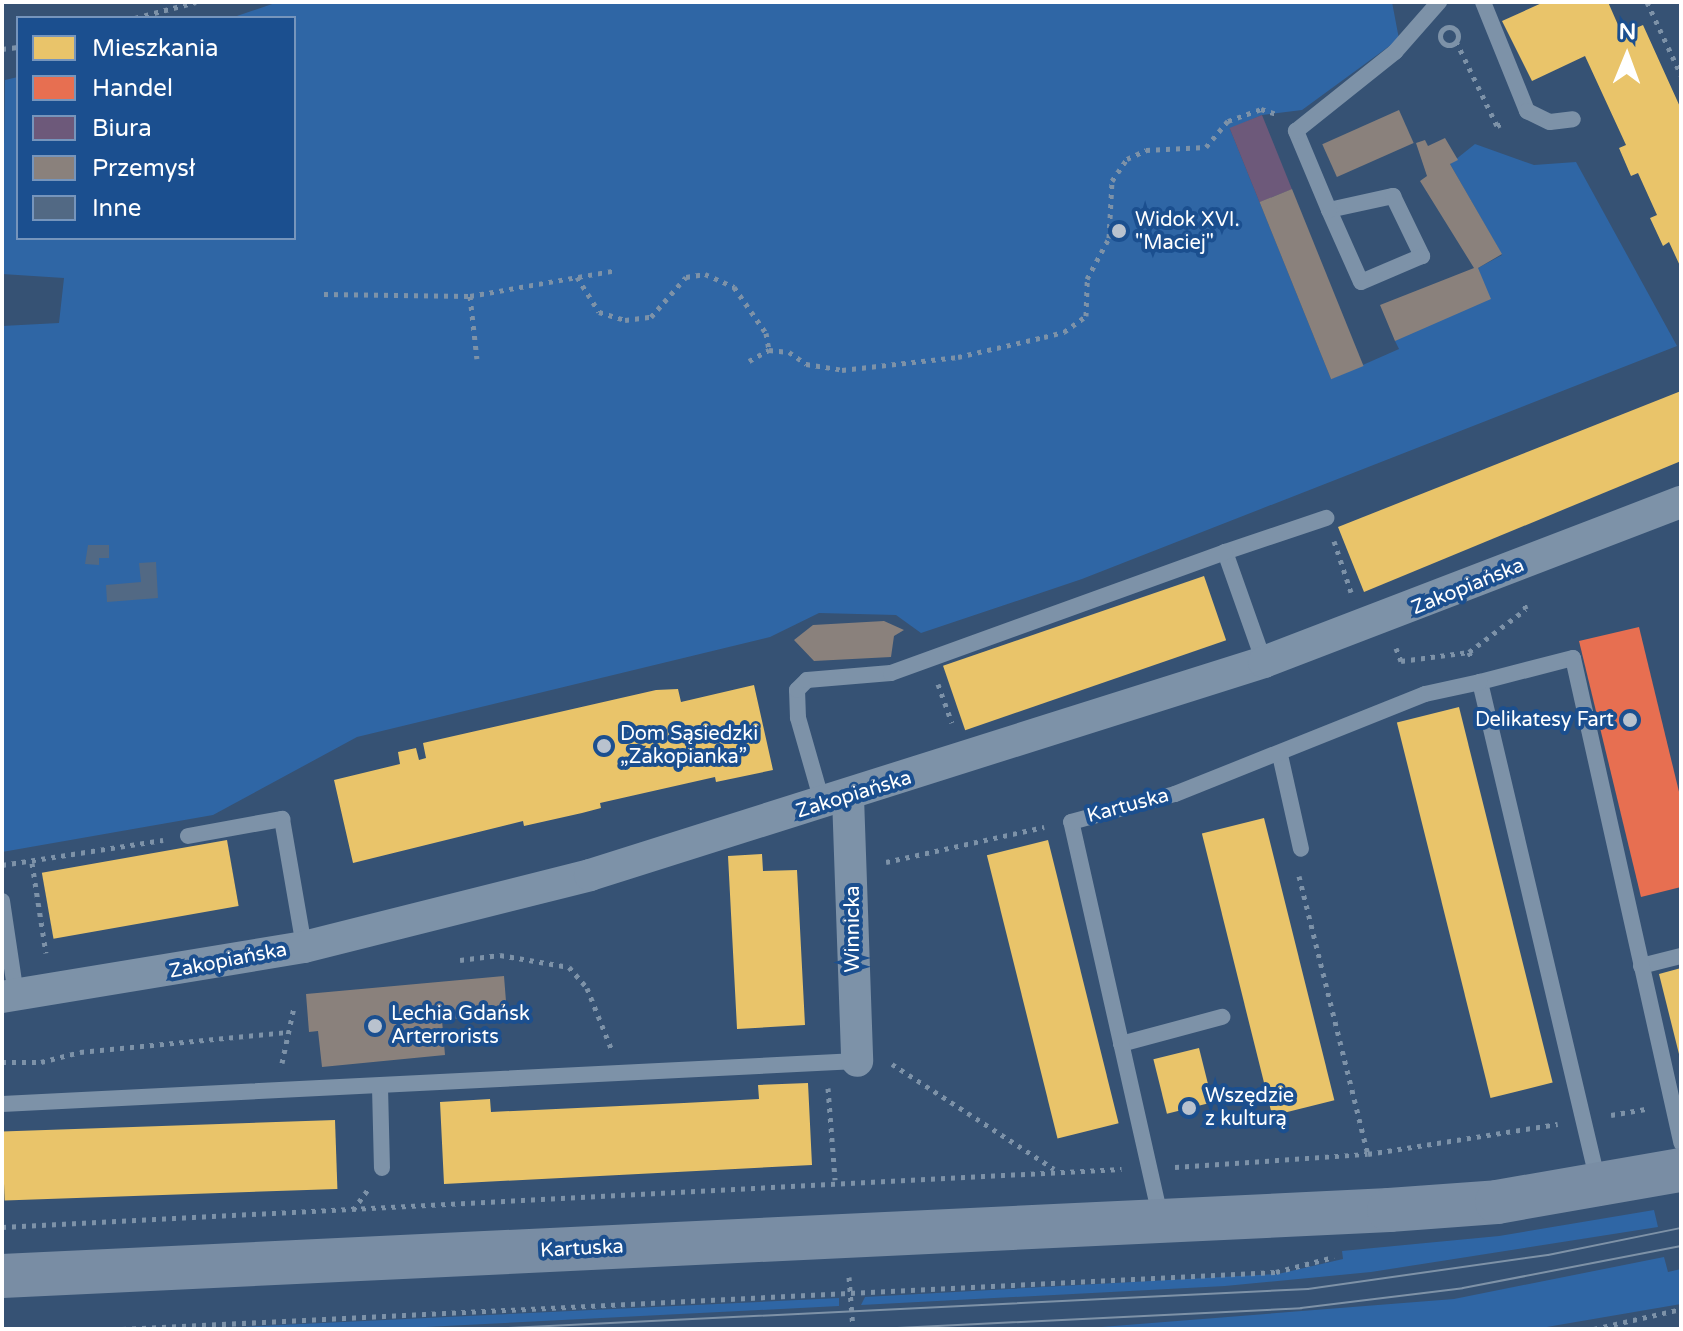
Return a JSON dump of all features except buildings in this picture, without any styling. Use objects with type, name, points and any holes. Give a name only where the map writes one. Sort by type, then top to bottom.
[{"type":"main road","name":"Kartuska","points":[[2,1276],[1162,1223],[1497,1202],[1599,1187],[1681,1170]]},
{"type":"street","name":"Zakopiańska","points":[[9,996],[304,947],[474,907],[836,801],[1264,662],[1681,502]]},
{"type":"street","name":"Winnicka","points":[[836,801],[857,1061]]},
{"type":"lane","points":[[1329,210],[1393,196],[1422,256],[1361,282],[1329,210],[1296,131],[1395,52],[1439,2]]},
{"type":"lane","points":[[1483,2],[1527,111],[1550,122],[1573,119]]},
{"type":"lane","points":[[836,801],[798,718],[797,690],[807,680],[891,673],[1326,518]]},
{"type":"lane","points":[[1225,552],[1264,662]]},
{"type":"lane","name":"Kartuska","points":[[1162,1223],[1153,1168],[1121,1044],[1071,822],[1175,794],[1280,755],[1425,694],[1573,658],[1681,1143]]},
{"type":"lane","points":[[1480,682],[1599,1187]]},
{"type":"lane","points":[[1280,755],[1301,849]]},
{"type":"lane","points":[[188,836],[282,819],[304,947]]},
{"type":"lane","points":[[2,901],[9,996]]},
{"type":"lane","points":[[1641,966],[1681,956]]},
{"type":"lane","points":[[1121,1044],[1222,1017]]},
{"type":"lane","points":[[2,1104],[857,1061]]},
{"type":"lane","points":[[380,1087],[382,1168]]},
{"type":"path","points":[[143,16],[196,2]]},
{"type":"path","points":[[1647,2],[1681,75]]},
{"type":"path","points":[[1456,41],[1497,126],[1527,111]]},
{"type":"path","points":[[749,361],[769,350],[789,352],[806,364],[842,370],[958,357],[1064,332],[1086,316],[1087,279],[1109,238],[1108,195],[1127,159],[1146,150],[1206,147],[1228,121]]},
{"type":"path","points":[[324,294],[470,296],[617,270]]},
{"type":"path","points":[[577,277],[599,312],[625,320],[651,317],[686,277],[705,274],[734,287],[766,333],[769,350]]},
{"type":"path","points":[[470,296],[477,359]]},
{"type":"path","points":[[1326,518],[1355,603]]},
{"type":"path","points":[[1469,652],[1526,609],[1520,592]]},
{"type":"path","points":[[902,859],[1071,822]]},
{"type":"path","points":[[2,865],[32,863],[188,836]]},
{"type":"path","points":[[1301,849],[1297,869],[1368,1154]]},
{"type":"path","points":[[32,863],[49,970]]},
{"type":"path","points":[[460,960],[500,955],[569,967],[587,988],[611,1047]]},
{"type":"path","points":[[280,1068],[294,1007]]},
{"type":"path","points":[[2,1062],[41,1062],[80,1052],[289,1032]]},
{"type":"path","points":[[857,1061],[899,1065],[1055,1170]]},
{"type":"path","points":[[2,1227],[1055,1170],[1153,1168],[1368,1154],[1671,1104]]},
{"type":"path","points":[[122,1329],[1276,1272],[1339,1256]]},
{"type":"path","points":[[1594,1329],[1681,1309]]},
{"type":"shaded area","points":[[278,2],[1392,2],[1399,39],[1302,110],[1262,115],[1230,129],[1331,379],[1399,349],[1395,341],[1478,268],[1502,255],[1450,164],[1475,144],[1534,165],[1576,162],[1677,346],[1082,579],[921,633],[896,615],[819,613],[770,637],[357,737],[213,815],[2,852],[2,326],[59,323],[64,278],[2,274],[5,80],[16,77],[16,240],[296,240],[296,16],[237,16]]},
{"type":"shaded area","points":[[1654,1210],[1658,1227],[1371,1272],[1225,1286],[861,1305],[865,1297],[1278,1274],[1343,1259],[1342,1251],[1499,1236]]},
{"type":"shaded area","points":[[1664,1257],[1668,1272],[1681,1269],[1681,1304],[1535,1329],[1076,1329],[1454,1299]]},
{"type":"shaded area","points":[[839,1298],[839,1306],[386,1329],[199,1329]]},
{"type":"tram line","points":[[490,1329],[1308,1289],[1548,1255],[1681,1228]]},
{"type":"tram line","points":[[877,1329],[1301,1308],[1463,1288],[1681,1246]]},
{"type":"place","name":"Widok XVI. \"Maciej\"","points":[[1119,231]]},
{"type":"place","name":"Delikatesy Fart","points":[[1630,720]]},
{"type":"place","name":"Dom Sąsiedzki „Zakopianka”","points":[[604,746]]},
{"type":"place","name":"Lechia Gdańsk Arterrorists","points":[[375,1026]]},
{"type":"place","name":"Wszędzie z kulturą","points":[[1189,1108]]}]
